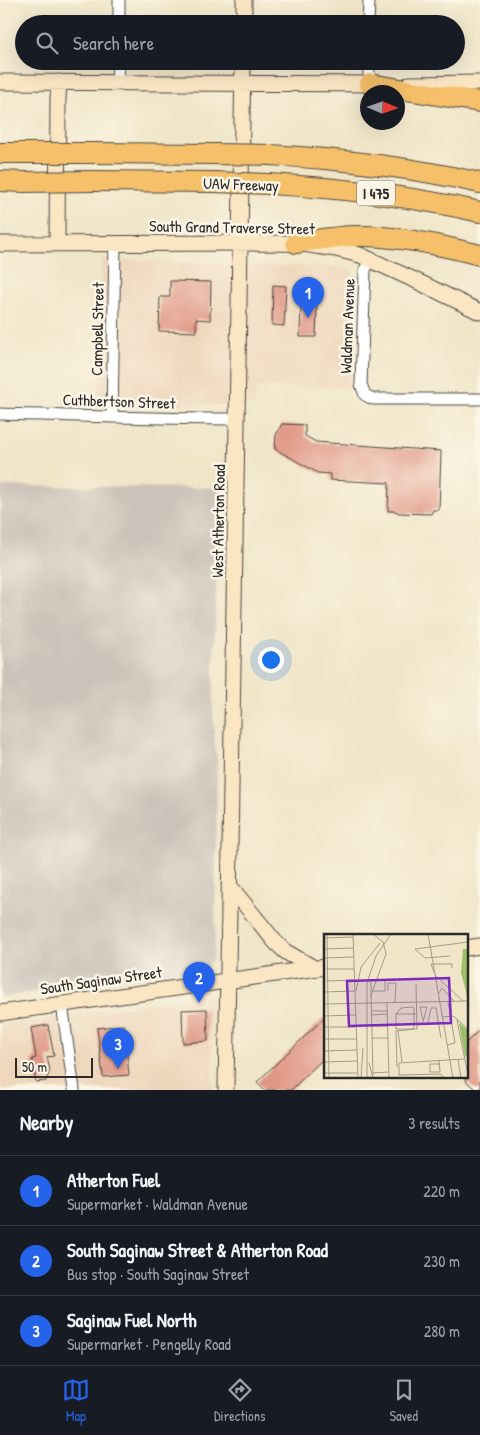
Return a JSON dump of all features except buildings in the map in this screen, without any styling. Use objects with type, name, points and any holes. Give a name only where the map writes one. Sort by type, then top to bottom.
[{"type":"highway","points":[[370,84],[480,102]]},
{"type":"highway","name":"UAW Freeway","points":[[0,153],[270,155],[331,159],[390,166],[480,183]]},
{"type":"highway","name":"UAW Freeway","points":[[0,181],[270,184],[371,193],[426,201],[480,212]]},
{"type":"highway","points":[[296,243],[355,236],[389,237],[480,255]]},
{"type":"main road","points":[[244,0],[244,15]]},
{"type":"main road","name":"West Atherton Road","points":[[226,1090],[243,70]]},
{"type":"main road","points":[[0,82],[480,83]]},
{"type":"main road","points":[[57,244],[59,82]]},
{"type":"main road","name":"South Grand Traverse Street","points":[[0,244],[296,243],[336,249],[370,260],[480,312]]},
{"type":"main road","points":[[229,885],[281,948],[320,968]]},
{"type":"main road","name":"South Saginaw Street","points":[[0,1012],[320,968]]},
{"type":"street","points":[[119,0],[119,15]]},
{"type":"street","points":[[368,15],[369,0]]},
{"type":"street","points":[[116,83],[117,70]]},
{"type":"street","points":[[369,70],[370,84]]},
{"type":"street","name":"Campbell Street","points":[[112,416],[115,243]]},
{"type":"street","name":"Waldman Avenue","points":[[370,260],[365,270],[361,384],[365,395],[374,399],[480,399]]},
{"type":"street","name":"Cuthbertson Street","points":[[0,414],[112,416],[151,419],[237,419]]},
{"type":"street","points":[[62,1004],[74,1090]]},
{"type":"shaded area","points":[[102,260],[353,268],[349,388],[256,387],[255,406],[98,402]]},
{"type":"shaded area","points":[[0,486],[223,488],[222,533],[217,557],[213,708],[217,757],[215,938],[213,959],[206,968],[156,977],[131,975],[0,998]]},
{"type":"shaded area","points":[[212,995],[212,1090],[0,1090],[0,1025]]},
{"type":"place","name":"Atherton Fuel","points":[[308,318]]},
{"type":"place","name":"South Saginaw Street & Atherton Road","points":[[199,1003]]},
{"type":"place","name":"Saginaw Fuel North","points":[[118,1069]]}]
